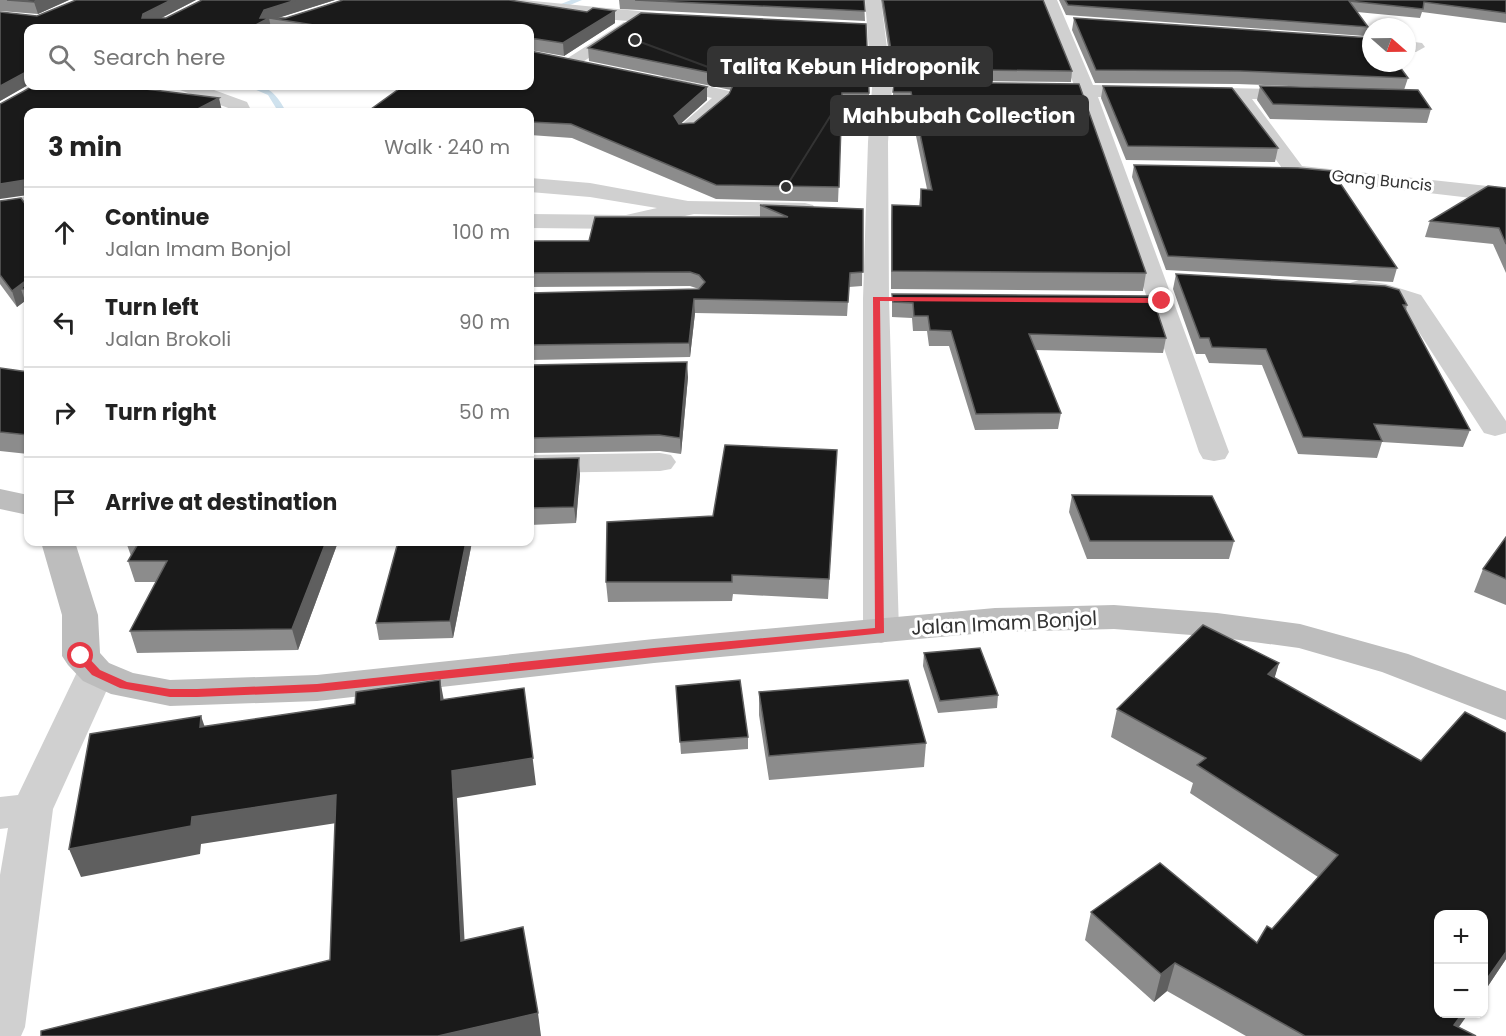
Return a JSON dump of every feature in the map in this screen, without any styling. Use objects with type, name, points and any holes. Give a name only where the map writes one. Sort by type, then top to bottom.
[{"type":"street","points":[[482,0],[638,18],[695,21]]},
{"type":"street","points":[[873,0],[866,28],[894,88],[854,212],[887,299],[881,631]]},
{"type":"street","points":[[1049,0],[1087,91],[1125,169],[1158,290],[1214,452]]},
{"type":"street","points":[[569,63],[638,18]]},
{"type":"street","points":[[1058,22],[1082,23]]},
{"type":"street","points":[[549,60],[592,68]]},
{"type":"street","points":[[649,79],[722,95],[721,102],[686,131]]},
{"type":"street","points":[[198,90],[241,108]]},
{"type":"street","points":[[1020,90],[1318,95]]},
{"type":"street","points":[[1237,92],[1295,171]]},
{"type":"street","name":"Gang Buncis","points":[[1272,171],[1295,171],[1501,194]]},
{"type":"street","points":[[534,185],[590,190],[694,207],[854,212]]},
{"type":"street","points":[[0,208],[24,204]]},
{"type":"street","points":[[534,221],[626,222],[694,207]]},
{"type":"street","points":[[1331,287],[1386,292],[1412,301],[1495,427]]},
{"type":"street","points":[[534,464],[660,462]]},
{"type":"street","points":[[0,499],[24,504]]},
{"type":"street","points":[[0,1027],[16,811],[96,672],[81,656],[81,615],[66,574],[59,546]]},
{"type":"street","name":"Jalan Imam Bonjol","points":[[96,672],[124,686],[170,693],[317,688],[639,653],[995,620],[1114,617],[1217,625],[1299,636],[1395,663],[1506,706]]},
{"type":"building","points":[[7,0],[39,0],[34,2]]},
{"type":"building","points":[[76,0],[171,0],[143,14],[142,18],[166,18],[202,0],[296,0],[264,10],[260,18],[269,18],[258,24],[24,24],[24,73],[0,86],[0,12],[37,16]]},
{"type":"building","points":[[343,0],[509,0],[587,12],[593,8],[615,11],[563,43],[534,39],[534,24],[307,24],[269,18],[286,18]]},
{"type":"building","points":[[635,0],[864,0],[865,11]]},
{"type":"building","points":[[883,0],[1043,0],[1072,71],[894,69]]},
{"type":"building","points":[[1065,0],[1506,0],[1506,13],[1424,2],[1423,9],[1349,1],[1362,19],[1362,27],[1068,5]]},
{"type":"building","points":[[641,13],[866,24],[869,93],[842,93],[839,187],[716,185],[571,124],[534,122],[534,108],[373,108],[397,90],[534,90],[534,52],[707,87],[674,116],[679,124],[694,123],[729,94],[734,83],[731,77],[588,48]]},
{"type":"building","points":[[1074,18],[1362,37],[1362,72],[1404,72],[1408,78],[1240,71],[1096,70]]},
{"type":"building","points":[[894,82],[1079,84],[1146,273],[892,271],[892,205],[921,206],[921,189],[932,190],[911,92],[893,92]]},
{"type":"building","points":[[1103,86],[1232,88],[1278,148],[1128,146]]},
{"type":"building","points":[[1260,86],[1418,90],[1431,109],[1273,104]]},
{"type":"building","points":[[26,90],[153,90],[219,98],[200,108],[24,108],[24,180],[0,184],[0,104]]},
{"type":"building","points":[[1134,165],[1298,168],[1332,171],[1397,268],[1168,256]]},
{"type":"building","points":[[1488,186],[1506,188],[1506,244],[1499,228],[1430,221]]},
{"type":"building","points":[[21,198],[24,202],[24,282],[12,291],[0,275],[0,201]]},
{"type":"building","points":[[760,205],[863,209],[863,272],[850,273],[848,302],[694,299],[689,343],[534,345],[534,293],[699,289],[705,282],[699,275],[690,272],[534,273],[534,241],[589,241],[595,217],[788,217]]},
{"type":"building","points":[[1176,274],[1385,286],[1399,290],[1407,305],[1403,305],[1470,430],[1374,424],[1382,441],[1303,437],[1266,349],[1212,347],[1209,338],[1200,338]]},
{"type":"building","points":[[892,294],[1152,296],[1166,338],[1029,334],[1061,413],[976,414],[951,331],[930,330],[928,316],[914,316],[913,303],[893,302]]},
{"type":"building","points":[[687,362],[680,438],[659,435],[534,438],[534,365]]},
{"type":"building","points":[[0,368],[24,371],[24,435],[0,432]]},
{"type":"building","points":[[725,445],[837,450],[829,579],[732,575],[732,582],[606,582],[607,522],[713,516]]},
{"type":"building","points":[[579,458],[574,507],[534,508],[534,459]]},
{"type":"building","points":[[1072,495],[1212,496],[1234,541],[1090,541]]},
{"type":"building","points":[[1506,537],[1506,579],[1483,569]]},
{"type":"building","points":[[137,546],[324,546],[292,629],[130,631],[167,561],[128,561]]},
{"type":"building","points":[[397,546],[465,546],[450,621],[376,623]]},
{"type":"building","points":[[1203,625],[1279,663],[1268,674],[1421,761],[1465,712],[1506,733],[1506,952],[1488,977],[1488,910],[1434,910],[1434,1018],[1459,1018],[1454,1025],[1476,1036],[1305,1036],[1175,963],[1161,974],[1091,912],[1160,863],[1257,943],[1267,926],[1272,929],[1338,855],[1197,765],[1206,758],[1117,709]]},
{"type":"building","points":[[980,648],[998,695],[940,701],[924,653]]},
{"type":"building","points":[[440,680],[441,700],[524,688],[533,758],[452,771],[461,941],[523,927],[538,1013],[438,1036],[41,1036],[41,1031],[330,960],[336,795],[192,817],[191,826],[69,849],[90,734],[201,716],[200,727],[355,704],[356,692]]},
{"type":"building","points":[[740,680],[748,737],[680,742],[676,686]]},
{"type":"building","points":[[908,680],[926,743],[769,756],[759,692]]},
{"type":"waterway","points":[[550,10],[578,0]]},
{"type":"waterway","points":[[262,90],[271,93],[280,108]]},
{"type":"place","name":"Talita Kebun Hidroponik","points":[[635,40]]},
{"type":"place","name":"Mahbubah Collection","points":[[786,187]]},
{"type":"route","points":[[81,656],[96,672],[124,686],[170,693],[197,693],[317,688],[654,651],[881,631],[876,299],[1162,301]]}]
